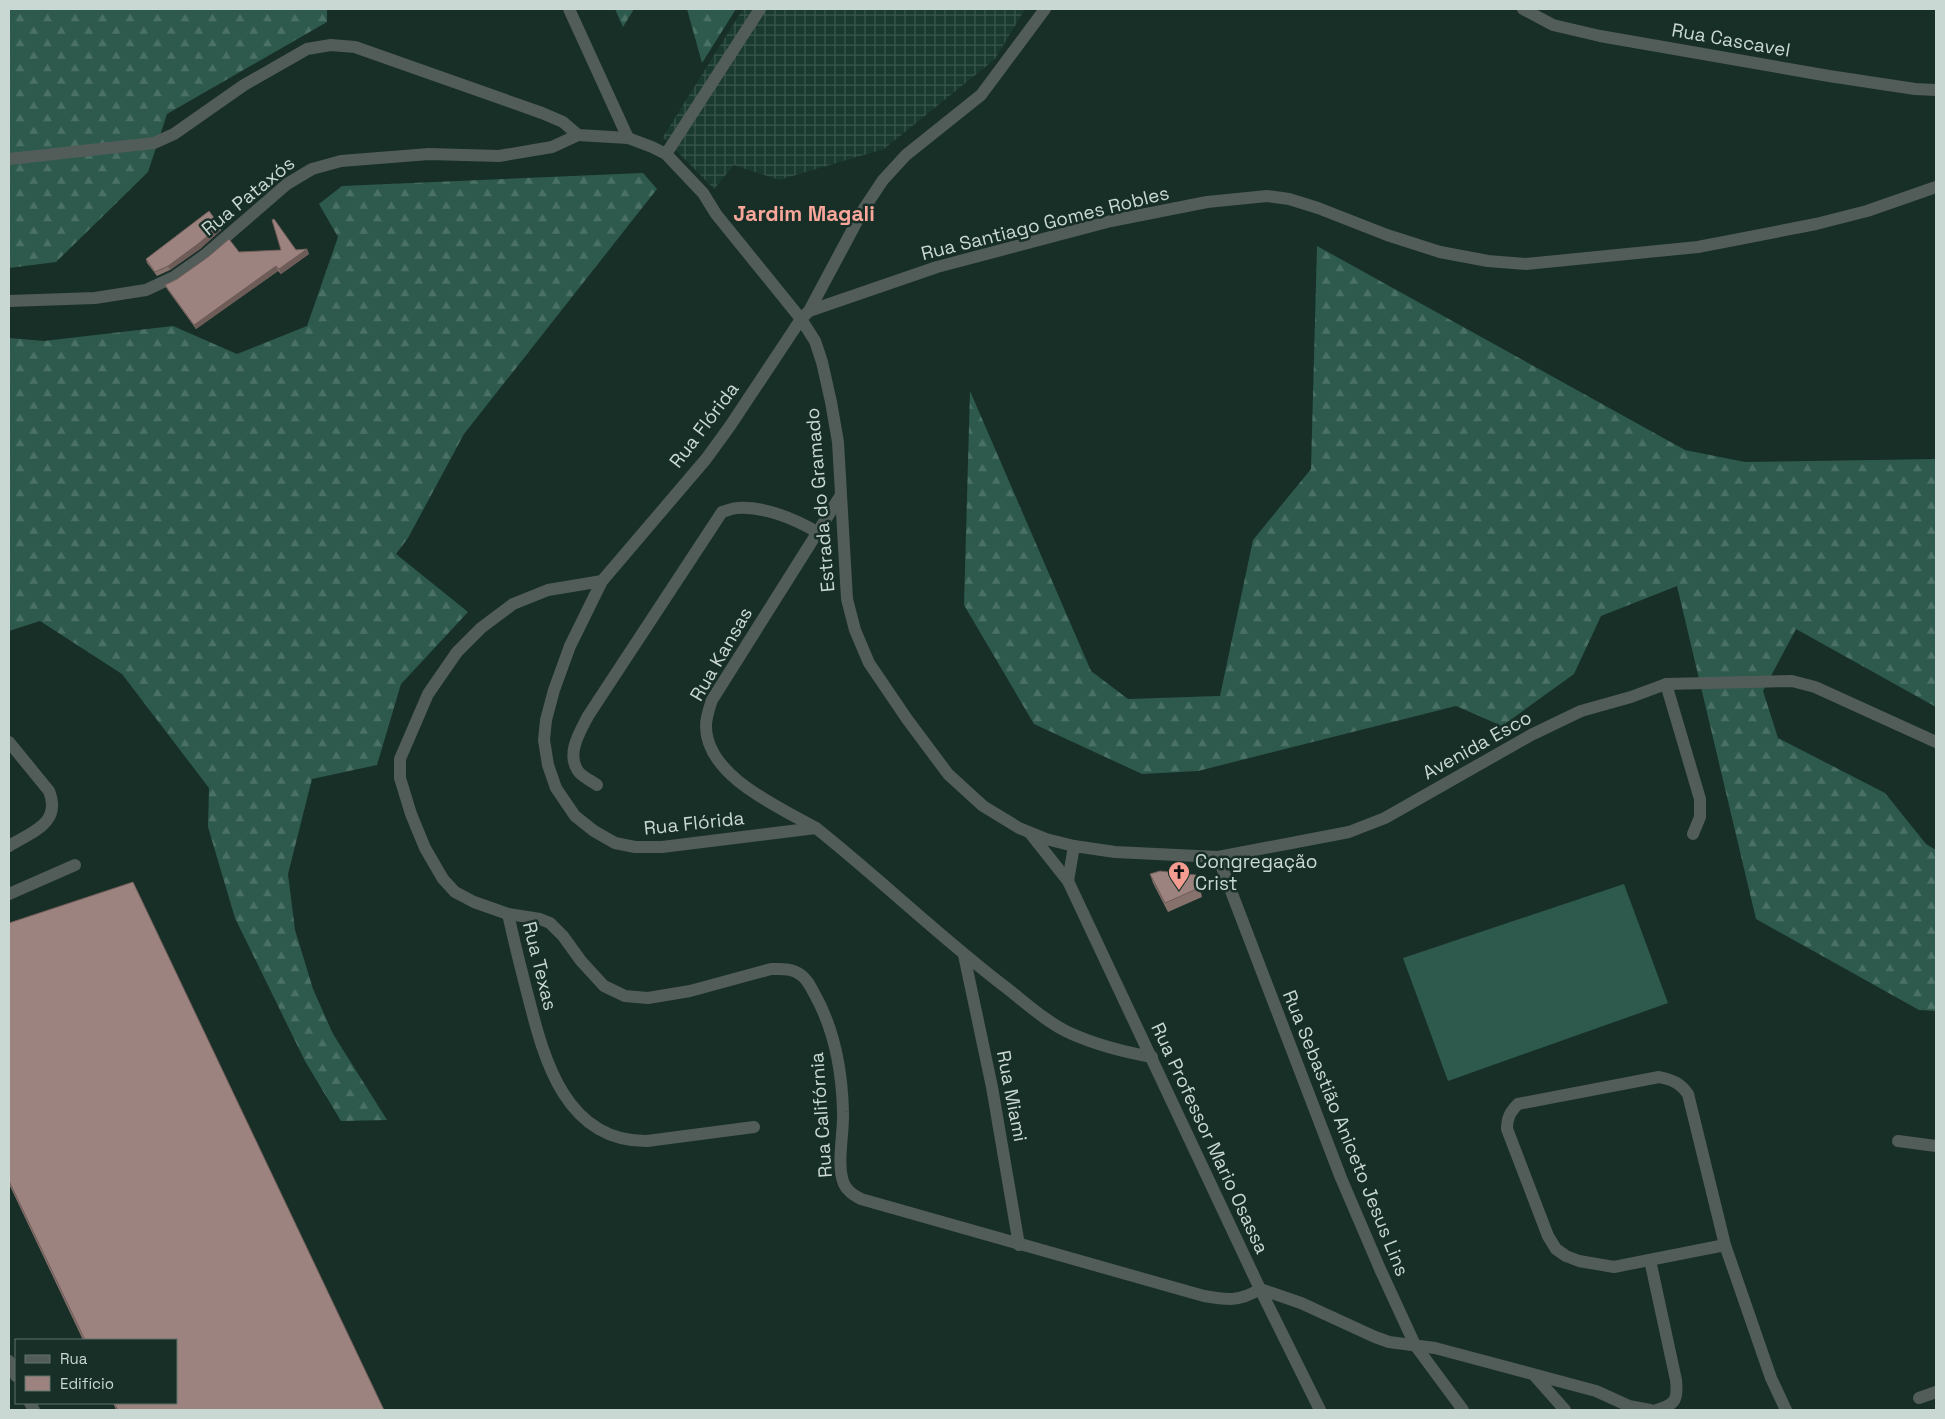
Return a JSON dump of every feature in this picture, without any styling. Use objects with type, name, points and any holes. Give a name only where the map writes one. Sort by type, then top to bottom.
[{"type":"street","points":[[569,9],[628,138]]},
{"type":"street","points":[[9,159],[154,143],[174,134],[244,85],[307,49],[331,45],[355,47],[542,113],[563,122],[578,135],[628,138],[666,154],[760,9]]},
{"type":"street","points":[[805,315],[863,210],[883,180],[906,154],[981,95],[1045,9]]},
{"type":"street","name":"Rua Cascavel","points":[[1523,9],[1553,25],[1600,36],[1858,81],[1936,90]]},
{"type":"street","name":"Rua Pataxós","points":[[9,301],[95,298],[146,290],[174,278],[205,255],[287,184],[312,169],[341,160],[429,154],[499,156],[552,147],[578,135]]},
{"type":"street","name":"Estrada do Gramado","points":[[666,154],[703,193],[716,214],[805,315],[815,341],[828,386],[838,442],[847,599],[855,630],[869,664],[948,774],[983,806],[1029,832]]},
{"type":"street","name":"Rua Santiago Gomes Robles","points":[[805,315],[937,267],[1111,221],[1207,202],[1267,196],[1289,199],[1318,208],[1387,235],[1440,252],[1488,261],[1526,264],[1698,247],[1816,224],[1867,211],[1936,186]]},
{"type":"street","name":"Rua Flórida","points":[[805,315],[706,459],[602,581],[570,646],[554,690],[546,720],[544,740],[548,765],[556,788],[574,816],[594,831],[615,843],[635,847],[662,847],[816,828]]},
{"type":"street","name":"Rua Kansas","points":[[816,828],[747,788],[728,772],[709,744],[705,728],[706,717],[712,700],[841,495]]},
{"type":"street","points":[[597,785],[578,772],[574,758],[574,742],[588,716],[722,512],[737,508],[775,512],[804,524],[817,532]]},
{"type":"street","name":"Rua Texas","points":[[602,581],[548,590],[513,604],[481,628],[457,652],[428,694],[400,759],[400,778],[411,814],[425,848],[443,879],[455,892],[474,902],[508,914],[536,1029],[549,1069],[568,1101],[590,1122],[608,1134],[619,1139],[632,1141],[648,1141],[754,1127]]},
{"type":"street","name":"Avenida Esco","points":[[1029,832],[1056,843],[1115,852],[1218,857],[1349,832],[1384,818],[1532,735],[1573,715],[1666,684],[1792,682],[1815,687],[1936,742]]},
{"type":"street","points":[[1666,684],[1700,799],[1700,817],[1693,834]]},
{"type":"street","points":[[9,743],[49,791],[53,800],[50,816],[44,825],[9,846]]},
{"type":"street","points":[[816,828],[859,862],[964,955],[1045,1018],[1070,1033],[1098,1044],[1152,1057]]},
{"type":"street","name":"Rua Professor Mario Osassa","points":[[1029,832],[1068,881],[1260,1289],[1320,1410]]},
{"type":"street","points":[[1068,881],[1074,846]]},
{"type":"street","name":"Rua Sebastião Aniceto Jesus Lins","points":[[1218,857],[1342,1178],[1415,1345],[1463,1410]]},
{"type":"street","points":[[9,894],[75,865]]},
{"type":"street","name":"Rua Califórnia","points":[[508,914],[540,919],[550,923],[563,936],[581,962],[604,986],[625,996],[648,998],[690,991],[772,969],[785,969],[802,975],[825,1012],[839,1058],[843,1112],[841,1170],[844,1183],[849,1191],[861,1199],[1020,1245],[1224,1300],[1247,1297],[1260,1289]]},
{"type":"street","name":"Rua Miami","points":[[964,955],[992,1087],[1020,1245]]},
{"type":"street","points":[[1725,1245],[1614,1267],[1595,1265],[1566,1256],[1556,1249],[1548,1236],[1507,1129],[1507,1119],[1511,1111],[1518,1104],[1659,1077],[1675,1080],[1688,1094],[1725,1245],[1771,1378],[1786,1410]]},
{"type":"street","points":[[1898,1141],[1936,1146]]},
{"type":"street","points":[[1650,1260],[1677,1392],[1674,1402],[1668,1407],[1656,1410]]},
{"type":"street","points":[[1260,1289],[1302,1303],[1375,1337],[1390,1342],[1435,1348],[1596,1392],[1629,1406],[1650,1410]]},
{"type":"street","points":[[9,1362],[15,1374]]},
{"type":"street","points":[[1534,1375],[1565,1410]]},
{"type":"street","points":[[1918,1398],[1936,1392]]},
{"type":"shaded area","points":[[743,9],[1025,9],[995,59],[884,149],[779,180],[734,165],[714,189],[663,137]]},
{"type":"green space","points":[[9,9],[327,9],[327,22],[167,114],[148,172],[56,262],[9,268]]},
{"type":"green space","points":[[615,9],[634,9],[623,27]]},
{"type":"green space","points":[[687,9],[736,9],[702,63]]},
{"type":"green space","points":[[643,173],[657,189],[464,434],[408,538],[396,554],[468,612],[401,684],[377,765],[312,779],[288,874],[295,930],[313,989],[333,1034],[387,1120],[341,1121],[305,1061],[235,918],[208,827],[209,788],[122,674],[40,621],[9,631],[9,338],[44,341],[173,326],[237,354],[307,326],[338,237],[319,204],[342,186]]},
{"type":"green space","points":[[1317,246],[1685,450],[1745,462],[1936,459],[1936,707],[1796,629],[1763,691],[1778,738],[1885,793],[1926,844],[1936,850],[1936,1011],[1919,1010],[1756,919],[1677,586],[1601,616],[1574,674],[1502,726],[1456,706],[1198,771],[1142,774],[1034,724],[964,605],[970,391],[1091,671],[1128,699],[1220,696],[1253,540],[1311,469]]},
{"type":"green space","points":[[1624,884],[1668,1003],[1448,1081],[1403,958]]},
{"type":"building","points":[[209,211],[220,226],[168,266],[155,272],[146,259]]},
{"type":"building","points":[[274,219],[296,250],[307,249],[279,269],[276,266],[194,325],[165,285],[177,279],[208,257],[229,239],[239,252],[281,250],[272,220]]},
{"type":"building","points":[[1160,871],[1196,875],[1199,888],[1165,903],[1150,874]]},
{"type":"building","points":[[133,882],[384,1410],[118,1410],[115,1404],[178,1404],[178,1339],[85,1339],[9,1181],[9,923]]},
{"type":"place","name":"Congregação Crist","points":[[1179,891]]},
{"type":"district","name":"Jardim Magali","points":[[804,213]]}]
